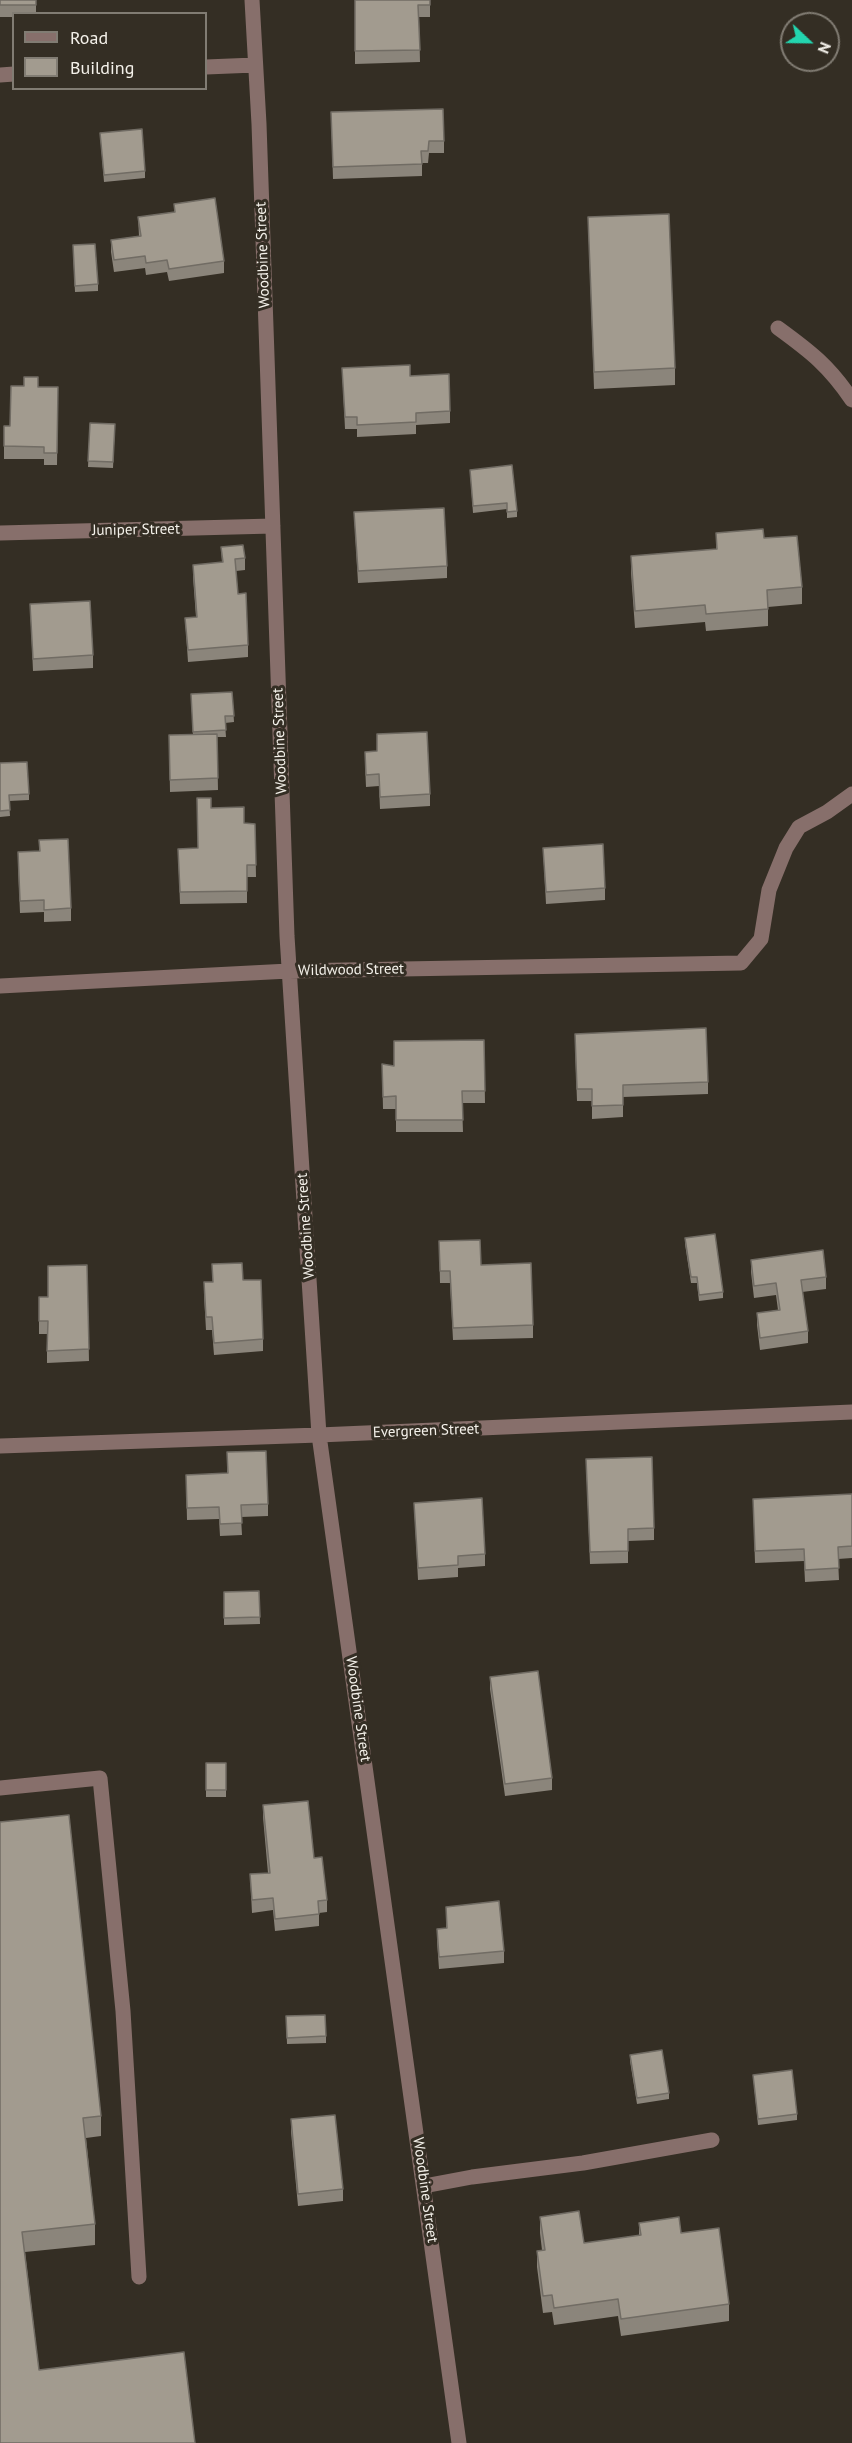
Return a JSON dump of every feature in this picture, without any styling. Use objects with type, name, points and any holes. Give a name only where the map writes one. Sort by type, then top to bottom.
[{"type":"street","name":"Woodbine Street","points":[[252,0],[289,972],[319,1435],[459,2443]]},
{"type":"street","points":[[207,67],[255,65]]},
{"type":"street","points":[[778,328],[835,374],[852,400]]},
{"type":"street","name":"Juniper Street","points":[[0,533],[273,526]]},
{"type":"street","name":"Wildwood Street","points":[[0,986],[289,972],[741,963],[761,939],[769,890],[786,848],[799,827],[827,812],[852,794]]},
{"type":"street","name":"Evergreen Street","points":[[0,1446],[852,1412]]},
{"type":"street","points":[[0,1788],[100,1778],[123,2011],[139,2277]]},
{"type":"street","points":[[424,2186],[472,2177],[583,2163],[712,2140]]},
{"type":"building","points":[[0,0],[36,0],[36,5],[0,5]]},
{"type":"building","points":[[355,0],[430,0],[430,5],[418,5],[420,50],[355,51]]},
{"type":"building","points":[[443,109],[444,141],[429,141],[428,151],[421,151],[422,164],[333,167],[331,112]]},
{"type":"building","points":[[142,129],[145,171],[104,175],[100,133]]},
{"type":"building","points":[[215,198],[224,261],[169,269],[167,260],[146,263],[145,256],[114,260],[111,240],[141,236],[138,217],[175,212],[174,204]]},
{"type":"building","points":[[669,214],[675,368],[594,372],[588,217]]},
{"type":"building","points":[[95,244],[98,284],[75,286],[73,245]]},
{"type":"building","points":[[410,365],[410,376],[449,374],[450,411],[416,413],[416,422],[357,425],[357,417],[345,417],[342,368]]},
{"type":"building","points":[[24,377],[38,377],[38,387],[58,387],[57,453],[44,453],[44,447],[4,446],[4,426],[10,426],[11,386],[24,386]]},
{"type":"building","points":[[90,423],[115,424],[113,462],[88,461]]},
{"type":"building","points":[[512,465],[517,511],[507,512],[507,503],[473,506],[470,470]]},
{"type":"building","points":[[444,508],[447,566],[358,571],[354,512]]},
{"type":"building","points":[[763,529],[764,538],[797,536],[802,587],[767,590],[768,609],[706,614],[705,605],[635,611],[631,556],[717,549],[716,533]]},
{"type":"building","points":[[243,545],[245,558],[235,559],[238,594],[246,593],[248,645],[188,650],[185,618],[197,617],[193,565],[223,562],[221,547]]},
{"type":"building","points":[[90,601],[93,655],[33,659],[30,604]]},
{"type":"building","points":[[232,692],[234,716],[225,716],[226,730],[193,732],[191,694]]},
{"type":"building","points":[[427,732],[430,794],[380,797],[379,774],[366,775],[365,752],[377,751],[377,734]]},
{"type":"building","points":[[217,734],[218,778],[170,780],[169,735]]},
{"type":"building","points":[[27,762],[29,794],[9,795],[10,810],[0,811],[0,763]]},
{"type":"building","points":[[197,798],[211,798],[211,808],[244,807],[244,823],[255,824],[256,865],[247,865],[247,891],[180,892],[178,849],[198,848]]},
{"type":"building","points":[[68,839],[71,908],[44,910],[44,900],[20,901],[18,852],[40,851],[39,840]]},
{"type":"building","points":[[603,844],[605,888],[546,892],[543,848]]},
{"type":"building","points":[[706,1028],[708,1082],[623,1085],[623,1105],[592,1106],[592,1089],[577,1089],[575,1034]]},
{"type":"building","points":[[484,1040],[485,1091],[462,1091],[463,1120],[396,1120],[396,1096],[383,1097],[382,1064],[394,1066],[394,1041]]},
{"type":"building","points":[[715,1234],[723,1292],[699,1295],[697,1277],[691,1277],[685,1238]]},
{"type":"building","points":[[480,1240],[481,1265],[531,1263],[533,1325],[453,1328],[450,1271],[440,1271],[439,1241]]},
{"type":"building","points":[[823,1250],[826,1277],[801,1280],[808,1331],[760,1338],[757,1313],[780,1310],[776,1283],[754,1286],[751,1260]]},
{"type":"building","points":[[242,1263],[243,1280],[261,1280],[263,1339],[214,1343],[212,1317],[206,1317],[204,1282],[213,1282],[212,1264]]},
{"type":"building","points":[[87,1265],[89,1349],[47,1351],[48,1321],[39,1321],[39,1297],[48,1297],[48,1266]]},
{"type":"building","points":[[266,1451],[268,1504],[241,1505],[242,1523],[220,1524],[219,1507],[187,1508],[186,1475],[228,1473],[227,1452]]},
{"type":"building","points":[[652,1457],[654,1528],[628,1529],[628,1551],[590,1552],[586,1459]]},
{"type":"building","points":[[852,1494],[852,1546],[838,1547],[839,1568],[805,1570],[804,1549],[755,1551],[753,1499]]},
{"type":"building","points":[[482,1498],[485,1554],[458,1556],[458,1565],[418,1568],[414,1503]]},
{"type":"building","points":[[259,1591],[260,1617],[224,1618],[224,1592]]},
{"type":"building","points":[[538,1671],[552,1778],[505,1784],[490,1677]]},
{"type":"building","points":[[206,1763],[226,1763],[226,1790],[206,1790]]},
{"type":"building","points":[[308,1801],[314,1858],[322,1857],[327,1900],[318,1901],[319,1914],[275,1919],[273,1898],[252,1900],[250,1874],[270,1873],[263,1805]]},
{"type":"building","points":[[69,1815],[101,2116],[83,2118],[95,2224],[22,2232],[39,2370],[184,2352],[195,2443],[0,2443],[0,1822]]},
{"type":"building","points":[[499,1901],[504,1951],[439,1957],[437,1929],[447,1928],[446,1907]]},
{"type":"building","points":[[325,2015],[326,2036],[287,2038],[286,2016]]},
{"type":"building","points":[[662,2050],[669,2093],[637,2098],[630,2055]]},
{"type":"building","points":[[792,2070],[797,2114],[758,2119],[753,2075]]},
{"type":"building","points":[[335,2115],[343,2189],[298,2194],[291,2119]]},
{"type":"building","points":[[579,2211],[584,2243],[641,2235],[639,2223],[679,2217],[681,2233],[719,2228],[729,2304],[621,2319],[618,2299],[554,2308],[552,2295],[543,2296],[537,2251],[545,2250],[540,2217]]}]
